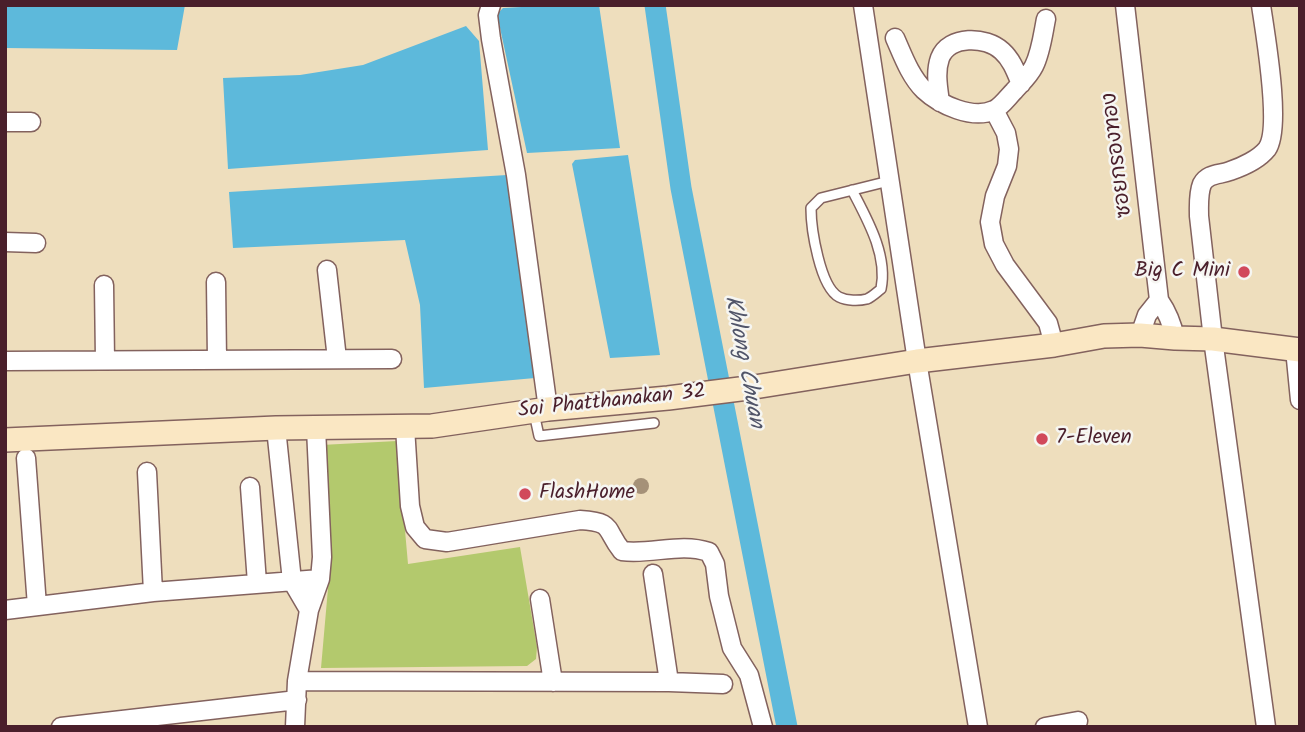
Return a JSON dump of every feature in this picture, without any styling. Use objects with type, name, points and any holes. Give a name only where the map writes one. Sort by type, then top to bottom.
[{"type":"street","points":[[491,5],[488,15],[516,175],[541,410]]},
{"type":"street","points":[[863,5],[917,362],[978,727]]},
{"type":"street","name":"ซอยกรองทอง","points":[[1125,5],[1159,300],[1172,322],[1175,338]]},
{"type":"street","points":[[1261,5],[1271,78],[1273,128],[1268,148],[1258,158],[1230,172],[1209,177],[1202,184],[1199,216],[1213,339],[1266,727]]},
{"type":"street","points":[[895,38],[912,74],[924,89],[940,102],[969,112],[994,110],[1021,84],[1035,65],[1046,19]]},
{"type":"street","points":[[940,102],[938,67],[941,55],[954,43],[978,40],[1000,49],[1011,61],[1021,84]]},
{"type":"street","points":[[994,110],[1006,133],[1009,149],[1007,166],[995,196],[990,222],[995,244],[1005,265],[1048,323],[1054,345]]},
{"type":"street","points":[[5,122],[30,122]]},
{"type":"street","points":[[5,243],[36,243]]},
{"type":"street","points":[[327,270],[337,359]]},
{"type":"street","points":[[216,282],[217,360]]},
{"type":"street","points":[[104,285],[105,360]]},
{"type":"street","points":[[1140,335],[1147,315],[1159,300]]},
{"type":"street","name":"Soi Phatthanakan 32","points":[[5,440],[276,429],[432,426],[541,410],[748,388],[1104,336],[1213,339],[1297,349]]},
{"type":"street","points":[[1297,349],[1300,400]]},
{"type":"street","points":[[5,360],[392,359]]},
{"type":"street","points":[[405,427],[410,506],[415,527],[425,540],[447,542],[580,520],[595,521],[608,527],[622,551],[635,553],[684,547],[709,552],[715,564],[719,596],[732,648],[749,675],[763,727]]},
{"type":"street","points":[[295,727],[297,681],[309,610],[320,579],[322,557],[316,428]]},
{"type":"street","points":[[276,429],[292,581],[309,610]]},
{"type":"street","points":[[26,458],[37,606]]},
{"type":"street","points":[[147,472],[153,592]]},
{"type":"street","points":[[250,487],[257,583]]},
{"type":"street","points":[[653,573],[669,682]]},
{"type":"street","points":[[5,610],[153,592],[320,579]]},
{"type":"street","points":[[540,599],[553,682]]},
{"type":"street","points":[[297,681],[723,684]]},
{"type":"street","points":[[61,727],[297,700]]},
{"type":"street","points":[[1045,727],[1078,721]]},
{"type":"lane","points":[[852,190],[869,224],[881,258],[884,277],[881,289],[868,299],[851,301],[838,297],[827,282],[811,228],[811,208],[821,198],[852,190],[889,181]]},
{"type":"lane","points":[[541,410],[538,436],[654,423]]},
{"type":"green space","points":[[397,441],[408,564],[520,547],[537,647],[536,659],[527,666],[321,668],[329,577],[321,445]]},
{"type":"water","points":[[5,5],[185,5],[177,50],[5,48]]},
{"type":"water","points":[[599,5],[620,148],[527,153],[497,14],[503,8]]},
{"type":"water","points":[[466,26],[479,41],[488,150],[228,169],[223,78],[300,75],[363,65]]},
{"type":"water","points":[[628,155],[660,355],[610,358],[572,164],[575,160]]},
{"type":"water","points":[[507,175],[535,378],[424,388],[420,305],[405,240],[233,248],[229,192]]},
{"type":"waterway","name":"Khlong Chuan","points":[[655,5],[681,188],[787,727]]},
{"type":"place","name":"Big C Mini","points":[[1244,272]]},
{"type":"place","name":"7-Eleven","points":[[1042,439]]},
{"type":"place","name":"FlashHome","points":[[525,494]]}]
